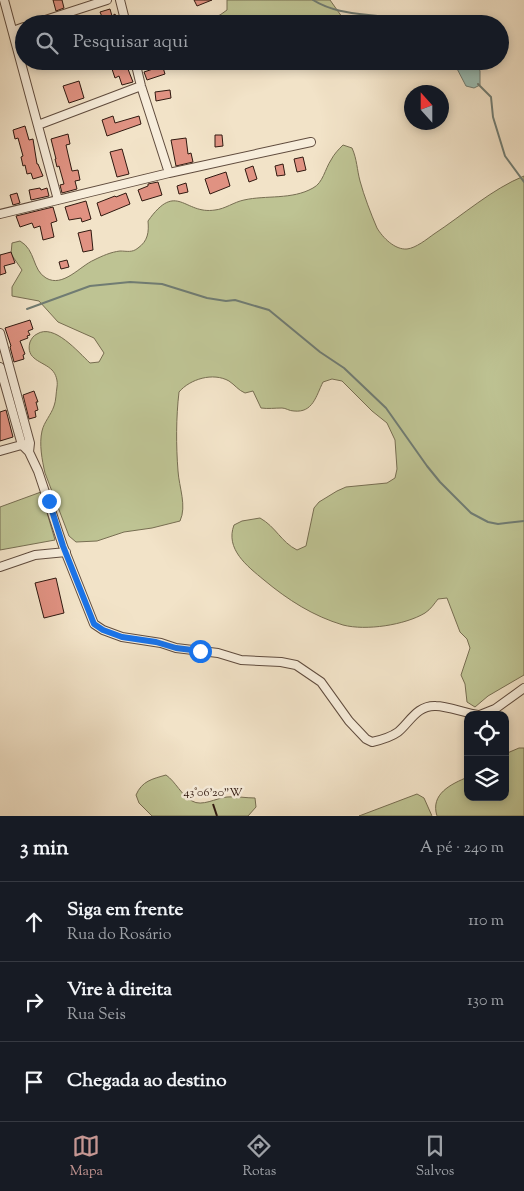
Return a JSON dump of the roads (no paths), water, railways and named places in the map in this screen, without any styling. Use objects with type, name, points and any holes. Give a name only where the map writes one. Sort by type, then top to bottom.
[{"type":"street","points":[[4,0],[15,38]]},
{"type":"street","points":[[61,15],[106,0]]},
{"type":"street","points":[[120,0],[124,15]]},
{"type":"street","points":[[24,70],[58,200]]},
{"type":"street","points":[[137,70],[169,174]]},
{"type":"street","points":[[38,125],[141,86]]},
{"type":"street","points":[[0,214],[312,142]]},
{"type":"street","points":[[0,333],[26,444]]},
{"type":"street","points":[[0,367],[26,444],[94,624],[103,630],[122,637],[161,643],[176,648],[218,653],[241,660],[281,662],[296,665],[321,682],[349,721],[366,739],[372,742],[394,734],[400,730],[410,717],[429,706],[464,712]]},
{"type":"street","points":[[0,451],[26,444]]},
{"type":"street","points":[[0,567],[35,554],[66,552]]},
{"type":"street","points":[[492,711],[524,688]]},
{"type":"water","points":[[458,70],[480,70],[480,85],[474,88],[466,86]]},
{"type":"waterway","points":[[313,0],[337,10],[368,15]]},
{"type":"waterway","points":[[478,84],[491,97],[493,117],[505,156],[524,182]]},
{"type":"waterway","points":[[27,309],[90,286],[130,282],[162,284],[207,298],[226,301],[235,300],[269,310],[320,352],[344,368],[386,408],[427,466],[471,513],[488,522],[498,524],[524,521]]}]
